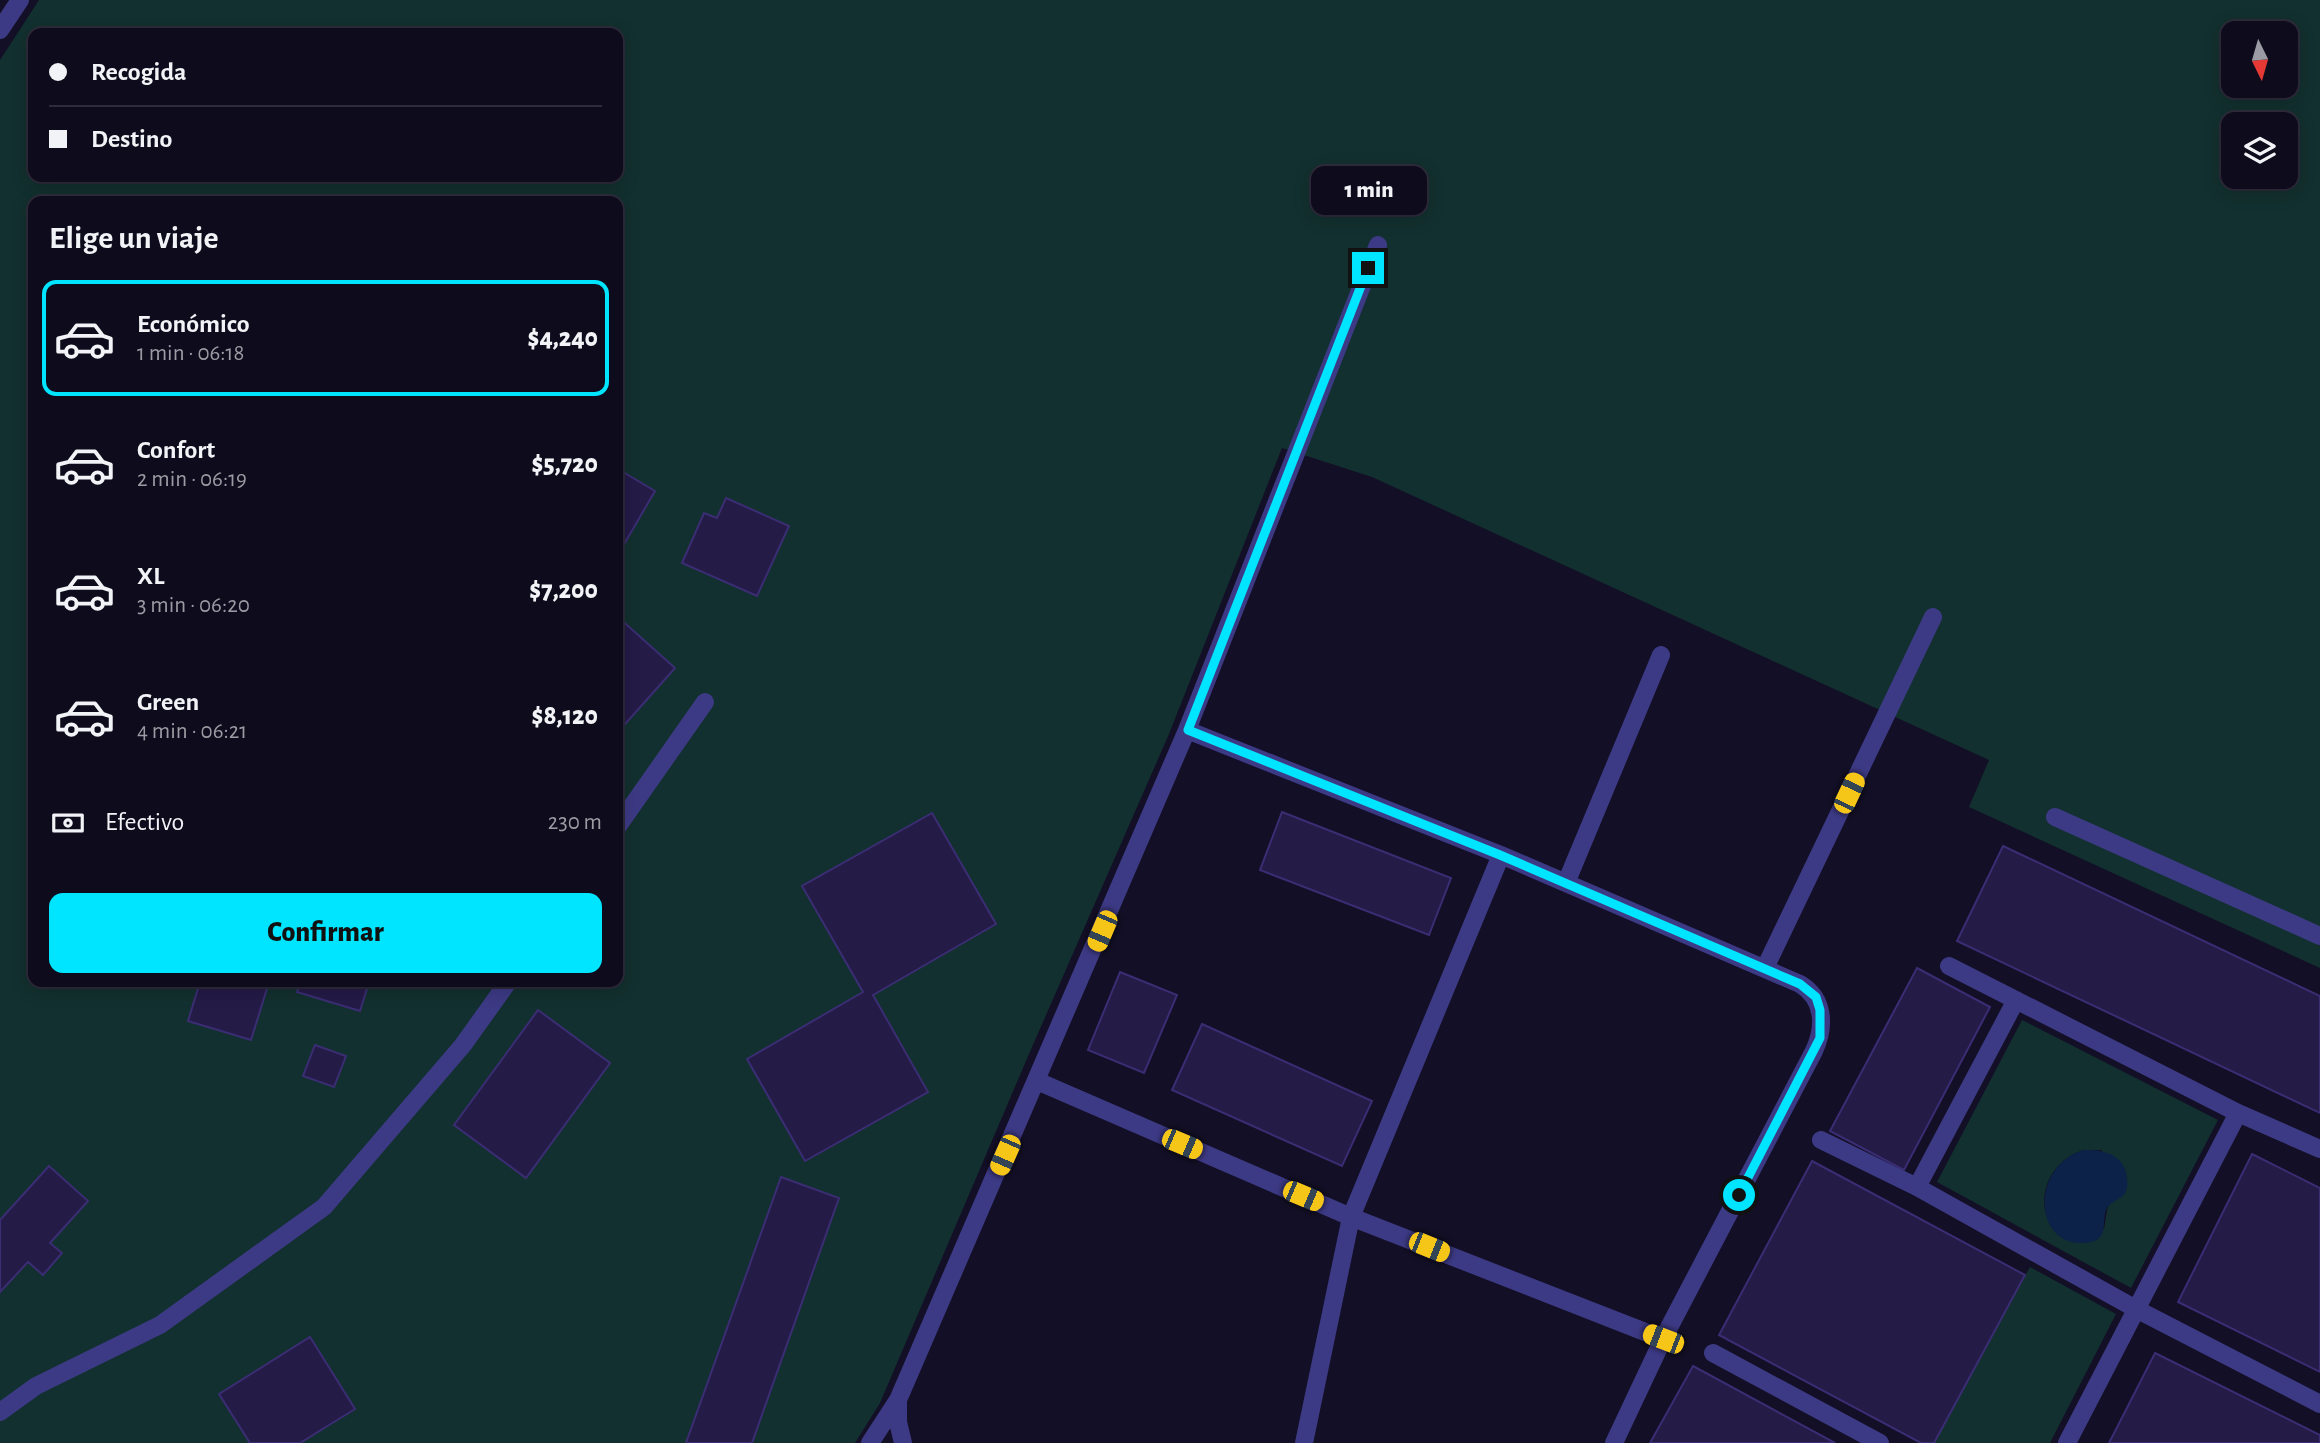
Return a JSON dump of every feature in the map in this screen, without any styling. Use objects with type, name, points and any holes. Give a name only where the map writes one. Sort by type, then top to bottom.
[{"type":"street","points":[[0,30],[20,0]]},
{"type":"street","points":[[870,1443],[898,1400],[1188,730],[1378,245]]},
{"type":"street","points":[[1765,968],[1933,617]]},
{"type":"street","points":[[1566,883],[1661,655]]},
{"type":"street","points":[[623,819],[705,702]]},
{"type":"street","points":[[1188,730],[1566,883],[1765,968],[1800,984],[1816,997],[1820,1010],[1820,1038],[1663,1339],[1614,1443]]},
{"type":"street","points":[[2055,817],[2320,936]]},
{"type":"street","points":[[1304,1443],[1351,1216],[1500,855]]},
{"type":"street","points":[[1949,966],[2238,1113],[2320,1149]]},
{"type":"street","points":[[0,1412],[36,1387],[160,1325],[324,1207],[463,1045],[504,987]]},
{"type":"street","points":[[1917,1187],[2016,1000]]},
{"type":"street","points":[[1037,1081],[1351,1216],[1663,1339]]},
{"type":"street","points":[[2067,1443],[2238,1113]]},
{"type":"street","points":[[1821,1139],[1917,1187],[2136,1309],[2320,1404]]},
{"type":"street","points":[[1713,1353],[1880,1443]]},
{"type":"street","points":[[898,1400],[898,1422],[903,1443]]},
{"type":"green space","points":[[39,0],[2320,0],[2320,968],[1969,807],[1989,760],[1372,477],[1282,448],[1169,734],[880,1403],[855,1443],[0,1443],[0,60]]},
{"type":"green space","points":[[2022,1020],[2218,1120],[2131,1288],[1937,1182]],"holes":[[[2084,1150],[2101,1150],[2127,1178],[2126,1187],[2119,1197],[2108,1205],[2104,1229],[2067,1239],[2055,1229],[2047,1217],[2044,1204],[2050,1177],[2070,1156]]]},
{"type":"green space","points":[[2030,1267],[2116,1314],[2050,1443],[1934,1443]]},
{"type":"water","points":[[2084,1150],[2107,1153],[2118,1159],[2126,1171],[2127,1189],[2124,1195],[2107,1208],[2102,1235],[2093,1242],[2084,1243],[2067,1240],[2055,1232],[2047,1219],[2045,1203],[2047,1187],[2054,1171],[2067,1158]]},
{"type":"building","points":[[623,472],[655,491],[623,546]]},
{"type":"building","points":[[726,498],[789,526],[757,596],[682,563],[704,513],[717,518]]},
{"type":"building","points":[[623,621],[675,668],[623,726]]},
{"type":"building","points":[[1282,812],[1451,878],[1429,935],[1260,870]]},
{"type":"building","points":[[932,813],[996,924],[873,995],[928,1092],[805,1161],[747,1059],[863,992],[802,886]]},
{"type":"building","points":[[2003,846],[2320,996],[2320,1113],[1957,941]]},
{"type":"building","points":[[1917,968],[1990,1007],[1904,1170],[1830,1131]]},
{"type":"building","points":[[1120,972],[1177,995],[1144,1073],[1088,1050]]},
{"type":"building","points":[[198,987],[267,987],[251,1040],[188,1021]]},
{"type":"building","points":[[299,987],[367,987],[360,1011],[297,992]]},
{"type":"building","points":[[538,1010],[610,1063],[526,1178],[454,1125]]},
{"type":"building","points":[[1202,1024],[1372,1101],[1342,1166],[1172,1090]]},
{"type":"building","points":[[315,1045],[346,1056],[334,1087],[303,1076]]},
{"type":"building","points":[[2252,1154],[2320,1188],[2320,1372],[2178,1302]]},
{"type":"building","points":[[1812,1161],[2025,1275],[1934,1443],[1921,1443],[1719,1335]]},
{"type":"building","points":[[49,1166],[88,1201],[50,1243],[62,1253],[43,1275],[28,1262],[0,1292],[0,1220]]},
{"type":"building","points":[[781,1177],[839,1198],[752,1443],[686,1443]]},
{"type":"building","points":[[310,1337],[355,1409],[300,1443],[250,1443],[219,1394]]},
{"type":"building","points":[[2155,1353],[2320,1435],[2320,1443],[2109,1443]]},
{"type":"building","points":[[1693,1366],[1835,1443],[1650,1443]]},
{"type":"route","points":[[1368,268],[1188,730],[1500,855],[1809,989],[1816,997],[1820,1010],[1820,1038],[1739,1195]]}]
